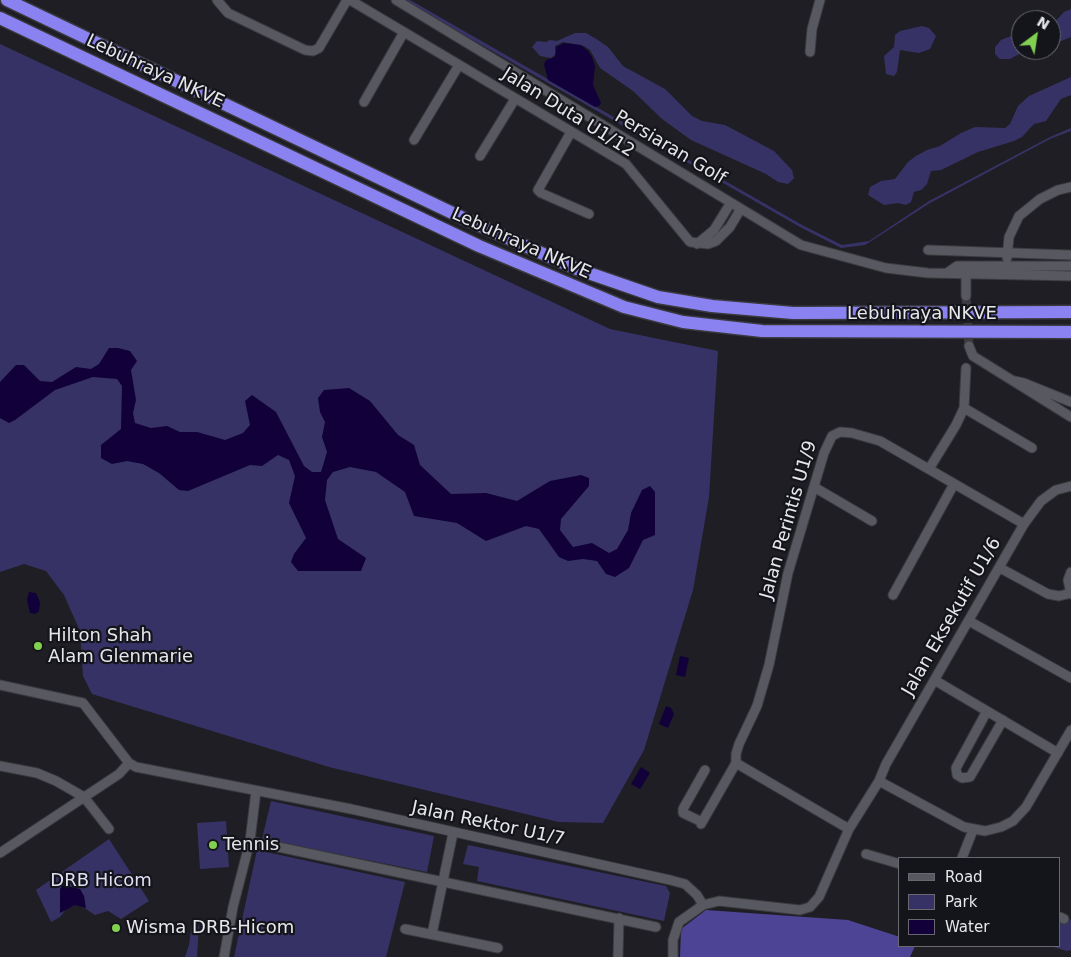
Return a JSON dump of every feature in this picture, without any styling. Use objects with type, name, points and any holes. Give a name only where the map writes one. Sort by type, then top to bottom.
[{"type":"highway","name":"Lebuhraya NKVE","points":[[7,0],[467,220],[577,268],[658,297],[712,306],[793,313],[1071,312]]},
{"type":"highway","name":"Lebuhraya NKVE","points":[[0,18],[470,242],[624,307],[700,325],[762,331],[1071,332]]},
{"type":"street","points":[[217,0],[228,13],[305,50],[313,51],[319,48],[348,0]]},
{"type":"street","name":"Jalan Duta U1/12","points":[[348,0],[626,164],[687,239],[697,244]]},
{"type":"street","name":"Persiaran Golf","points":[[396,0],[708,191],[800,245],[816,251],[886,268],[928,273],[1007,271],[1071,266]]},
{"type":"street","points":[[810,52],[812,29],[820,0]]},
{"type":"street","points":[[364,102],[404,32]]},
{"type":"street","points":[[414,140],[459,65]]},
{"type":"street","points":[[480,156],[515,99]]},
{"type":"street","points":[[570,132],[538,190],[589,214]]},
{"type":"street","points":[[1007,271],[1007,253],[1011,229],[1019,216],[1040,199],[1058,190],[1071,187]]},
{"type":"street","points":[[708,191],[717,202],[722,217]]},
{"type":"street","points":[[697,244],[714,230],[730,204]]},
{"type":"street","points":[[697,244],[708,244],[722,236],[740,210]]},
{"type":"street","points":[[733,222],[747,219],[767,226]]},
{"type":"street","points":[[714,230],[722,236]]},
{"type":"street","points":[[928,250],[1071,255]]},
{"type":"street","points":[[966,271],[966,296]]},
{"type":"street","name":"Persiaran Golf","points":[[1007,271],[1071,276]]},
{"type":"street","points":[[969,346],[973,356],[1071,417]]},
{"type":"street","points":[[929,469],[956,425],[964,408],[966,368]]},
{"type":"street","points":[[1010,380],[1024,383],[1071,402]]},
{"type":"street","points":[[964,408],[1032,448]]},
{"type":"street","name":"Jalan Perintis U1/9","points":[[705,770],[683,809],[683,813],[702,823],[736,763],[739,744],[757,706],[769,665],[788,573],[829,440],[840,432],[880,441],[1024,524]]},
{"type":"street","points":[[893,595],[954,484]]},
{"type":"street","name":"Jalan Eksekutif U1/6","points":[[703,905],[719,902],[800,910],[810,907],[819,897],[848,829],[879,781],[886,764],[1024,524],[1041,501],[1056,490],[1071,486]]},
{"type":"street","points":[[814,487],[872,521]]},
{"type":"street","points":[[1000,568],[1048,594],[1059,596],[1071,593],[1068,580],[1071,572]]},
{"type":"street","points":[[969,621],[1071,678]]},
{"type":"street","points":[[936,680],[1058,753]]},
{"type":"street","points":[[0,685],[83,703],[129,763],[119,774],[0,853]]},
{"type":"street","points":[[987,711],[956,768],[957,775],[962,778],[970,777],[1003,720]]},
{"type":"street","points":[[879,781],[973,830],[1001,827],[1014,821],[1026,807],[1071,730]]},
{"type":"street","name":"Jalan Rektor U1/7","points":[[129,763],[256,791],[351,809],[670,880],[685,884],[697,895],[703,905]]},
{"type":"street","points":[[736,763],[848,829]]},
{"type":"street","points":[[0,766],[37,773],[56,781],[84,797],[109,829]]},
{"type":"street","points":[[224,957],[233,907],[250,841],[256,791]]},
{"type":"street","points":[[962,857],[973,830]]},
{"type":"street","points":[[432,934],[453,833]]},
{"type":"street","points":[[250,841],[656,927]]},
{"type":"street","points":[[866,854],[898,863]]},
{"type":"street","points":[[673,957],[673,940],[679,922],[703,905]]},
{"type":"street","points":[[618,918],[618,957]]},
{"type":"street","points":[[406,929],[498,948]]},
{"type":"green space","points":[[403,0],[410,0],[802,225],[842,245],[869,241],[929,201],[1050,137],[1071,128],[1071,131],[1050,139],[930,203],[865,245],[841,248],[800,227]]},
{"type":"green space","points":[[1071,9],[1071,37],[1061,41],[1061,15]]},
{"type":"green space","points":[[922,26],[929,28],[936,36],[930,49],[919,53],[900,50],[897,72],[894,76],[886,74],[884,56],[894,47],[895,35],[900,31]]},
{"type":"green space","points":[[575,33],[586,33],[608,47],[623,66],[665,89],[692,116],[702,121],[725,125],[774,151],[792,170],[794,178],[788,184],[778,182],[766,174],[691,140],[662,119],[633,91],[600,68],[590,50],[584,46],[563,42],[555,46],[556,54],[551,58],[540,56],[532,47],[537,41],[557,41]]},
{"type":"green space","points":[[1011,36],[1010,59],[1000,59],[995,54],[995,47],[1001,40]]},
{"type":"green space","points":[[0,44],[610,329],[718,351],[709,497],[693,590],[644,750],[603,823],[559,822],[329,767],[92,694],[83,676],[80,631],[64,595],[46,571],[24,564],[0,572]]},
{"type":"green space","points":[[1071,77],[1071,95],[1061,99],[1046,121],[1034,124],[1022,137],[1014,141],[978,152],[941,170],[931,171],[927,184],[921,190],[914,192],[911,202],[906,205],[898,203],[884,205],[868,195],[870,187],[881,181],[895,179],[908,162],[916,156],[940,146],[961,133],[975,127],[1005,128],[1010,124],[1018,106],[1029,96]]},
{"type":"green space","points":[[271,801],[434,836],[427,872],[262,839]]},
{"type":"green space","name":"Tennis","points":[[226,821],[229,867],[200,869],[197,823]]},
{"type":"green space","name":"DRB Hicom","points":[[109,839],[149,901],[121,919],[108,911],[95,915],[80,905],[75,905],[66,909],[60,917],[51,922],[36,890]]},
{"type":"green space","points":[[468,845],[666,886],[670,893],[664,921],[477,881],[479,867],[463,864]]},
{"type":"green space","points":[[257,850],[405,882],[386,957],[234,957]]},
{"type":"green space","points":[[1071,919],[1071,950],[1067,951],[1053,947],[1061,947],[1061,923],[1065,924]]},
{"type":"green space","points":[[192,924],[199,926],[197,957],[185,957],[189,945]]},
{"type":"shaded area","points":[[706,910],[848,920],[898,936],[898,947],[915,947],[910,957],[680,957],[681,929]]},
{"type":"water","points":[[564,43],[581,45],[592,57],[595,66],[593,85],[601,103],[599,106],[595,107],[548,80],[544,64],[546,60],[555,57],[556,47]]},
{"type":"water","points":[[109,348],[130,351],[137,361],[131,370],[136,400],[133,413],[135,423],[151,428],[167,426],[180,432],[197,432],[225,440],[243,433],[250,425],[245,401],[252,395],[276,412],[304,466],[312,472],[321,472],[327,452],[322,437],[325,422],[320,412],[318,398],[324,390],[349,388],[370,401],[398,435],[414,445],[420,465],[451,494],[486,493],[517,501],[550,481],[581,475],[589,478],[589,486],[561,519],[560,530],[573,547],[592,543],[609,553],[617,549],[628,530],[631,513],[642,490],[650,486],[655,492],[655,535],[643,540],[629,568],[615,577],[606,574],[597,561],[583,559],[568,561],[559,557],[539,529],[526,526],[486,541],[457,523],[414,516],[405,492],[376,472],[350,467],[333,472],[327,480],[325,500],[338,539],[366,558],[361,571],[298,571],[291,562],[294,554],[306,538],[289,503],[295,476],[289,460],[278,455],[262,466],[250,465],[188,491],[179,490],[159,473],[143,464],[127,461],[112,464],[101,458],[101,445],[121,429],[122,386],[117,379],[93,377],[55,390],[9,423],[0,418],[0,382],[16,365],[24,365],[40,381],[52,382],[76,367],[91,369],[99,364]]},
{"type":"water","points":[[29,592],[36,593],[40,602],[39,611],[35,614],[30,613],[27,600]]},
{"type":"water","points":[[680,656],[689,658],[685,677],[676,675]]},
{"type":"water","points":[[666,706],[671,708],[674,714],[668,728],[659,724]]},
{"type":"water","points":[[641,767],[650,773],[640,789],[631,784]]},
{"type":"water","points":[[63,885],[80,889],[84,896],[86,908],[75,905],[60,913],[60,889]]},
{"type":"tunnel","points":[[966,296],[969,346]]},
{"type":"place","name":"Hilton Shah Alam Glenmarie","points":[[38,646]]},
{"type":"place","name":"Tennis","points":[[213,845]]},
{"type":"place","name":"Wisma DRB-Hicom","points":[[116,928]]}]
